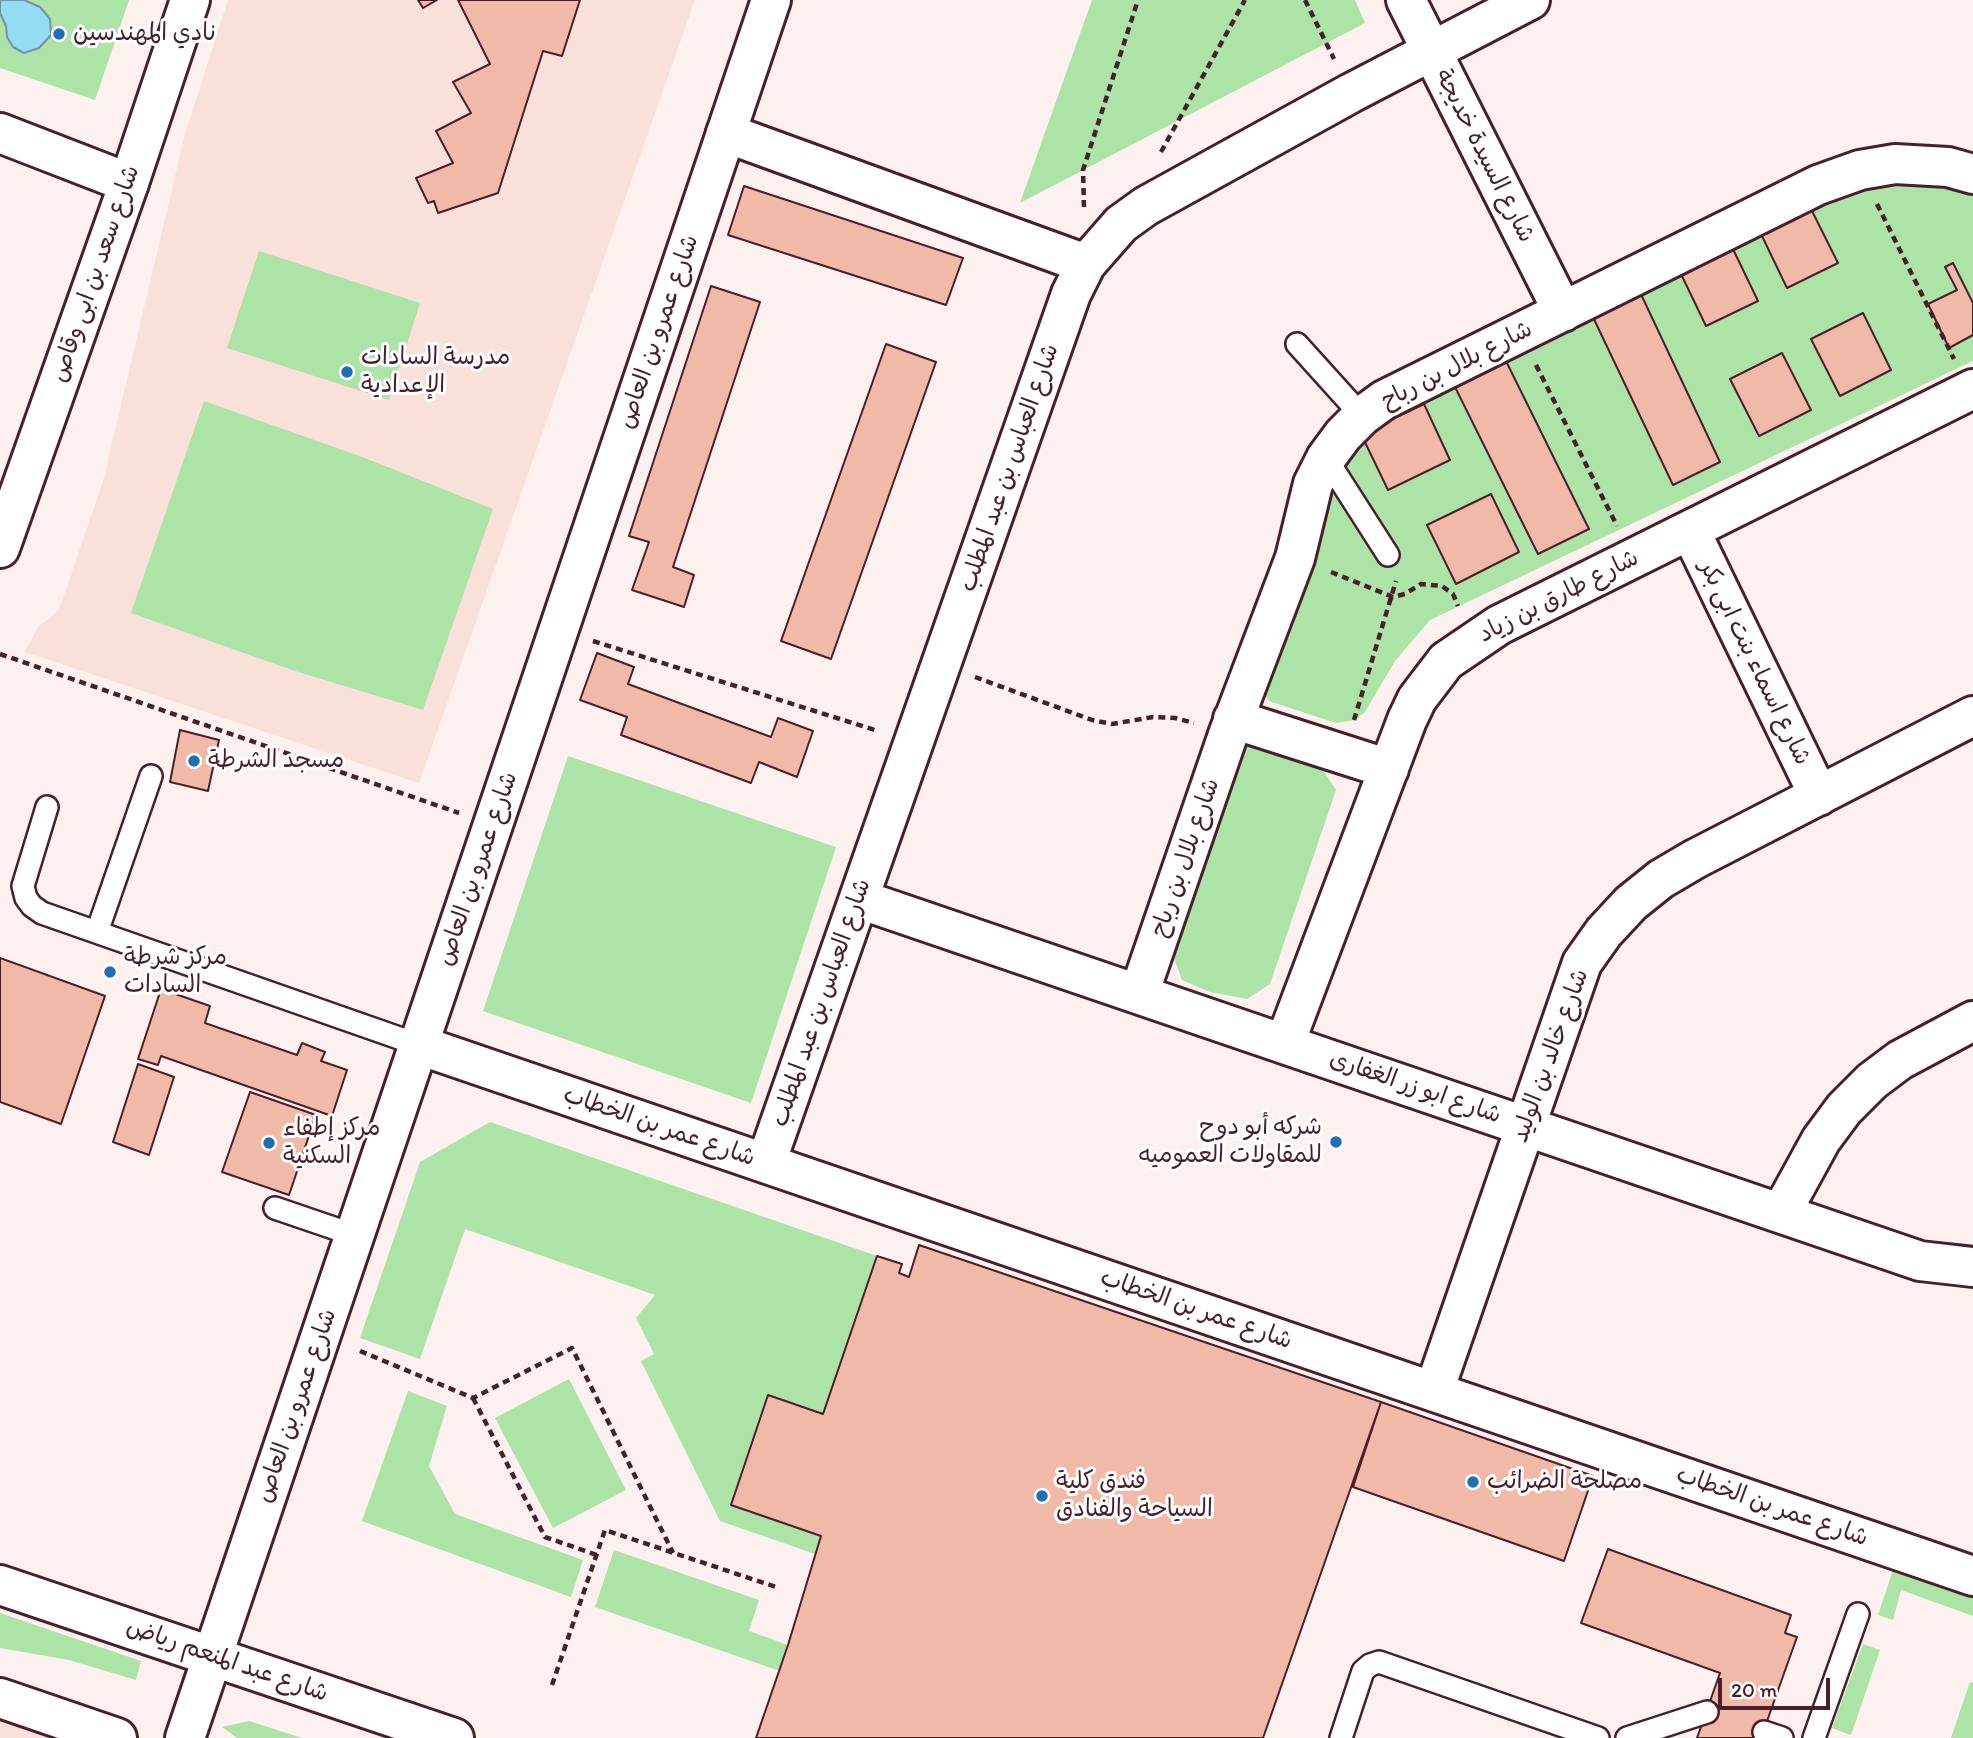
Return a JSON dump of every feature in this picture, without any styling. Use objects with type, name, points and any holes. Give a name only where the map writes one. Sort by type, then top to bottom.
[{"type":"street","name":"شارع سعد بن ابى وقاص","points":[[0,548],[129,183],[190,0]]},
{"type":"street","name":"شارع عمرو بن العاص","points":[[185,1738],[771,0]]},
{"type":"street","name":"شارع السيدة خديجة","points":[[1406,0],[1563,312]]},
{"type":"street","name":"شارع العباس بن عبد المطلب","points":[[766,1163],[1071,293],[1086,264],[1121,224],[1146,206],[1351,93],[1530,0]]},
{"type":"street","points":[[0,133],[129,183]]},
{"type":"street","points":[[726,133],[1086,264]]},
{"type":"street","name":"شارع بلال بن رباح","points":[[1139,994],[1231,726],[1295,558],[1313,484],[1326,458],[1362,416],[1384,400],[1818,185],[1860,170],[1895,164],[1948,167],[1973,174]]},
{"type":"street","name":"شارع طارق بن زياد","points":[[1285,1043],[1417,699],[1446,661],[1499,625],[1971,390]]},
{"type":"street","name":"شارع اسماء بنت ابى بكر","points":[[1690,530],[1819,796]]},
{"type":"street","name":"شارع خالد بن الوليد","points":[[1434,1391],[1582,964],[1604,932],[1631,904],[1661,879],[1695,859],[1973,716]]},
{"type":"street","points":[[1231,726],[1343,754],[1389,769]]},
{"type":"street","name":"شارع ابو زر الغفارى","points":[[859,899],[1920,1261],[1973,1267]]},
{"type":"street","points":[[1782,1213],[1821,1140],[1844,1109],[1872,1081],[1900,1060],[1973,1021]]},
{"type":"street","name":"شارع عمر بن الخطاب","points":[[419,1045],[1973,1576]]},
{"type":"street","name":"شارع عبد المنعم رياض","points":[[0,1585],[454,1738]]},
{"type":"street","points":[[0,1698],[117,1738]]},
{"type":"lane","points":[[1297,344],[1362,416]]},
{"type":"lane","points":[[1326,458],[1388,555]]},
{"type":"lane","points":[[97,932],[151,776]]},
{"type":"lane","points":[[47,807],[23,886],[26,898],[42,913],[419,1045]]},
{"type":"lane","points":[[275,1208],[354,1235]]},
{"type":"lane","points":[[1814,1738],[1858,1614]]},
{"type":"lane","points":[[1340,1738],[1363,1671],[1379,1662],[1598,1738]]},
{"type":"lane","points":[[1627,1738],[1707,1712]]},
{"type":"path","points":[[1086,264],[1083,170],[1138,0]]},
{"type":"path","points":[[1160,153],[1245,0]]},
{"type":"path","points":[[1305,0],[1351,93]]},
{"type":"path","points":[[1860,170],[1971,390]]},
{"type":"path","points":[[1520,333],[1633,558]]},
{"type":"path","points":[[1343,754],[1393,597],[1396,583],[1394,568],[1388,555]]},
{"type":"path","points":[[1295,558],[1393,597],[1405,594],[1421,584],[1442,586],[1453,594],[1474,640]]},
{"type":"path","points":[[558,630],[913,743]]},
{"type":"path","points":[[0,654],[493,824]]},
{"type":"path","points":[[941,664],[1092,720],[1112,724],[1153,717],[1231,726]]},
{"type":"path","points":[[473,1398],[572,1348],[673,1553]]},
{"type":"path","points":[[360,1351],[473,1398],[545,1537],[597,1555]]},
{"type":"path","points":[[552,1685],[606,1530],[776,1587]]},
{"type":"shaded area","name":"مدرسة السادات الإعدادية","points":[[228,0],[695,0],[419,783],[25,652],[38,627],[59,610],[103,481],[185,134]]},
{"type":"shaded area","points":[[0,1690],[143,1738],[0,1738]]},
{"type":"green space","name":"نادي المهندسين","points":[[0,0],[129,0],[95,100],[0,68]]},
{"type":"green space","points":[[1092,0],[1355,0],[1365,23],[1020,203]]},
{"type":"green space","points":[[1855,167],[1902,170],[1973,193],[1973,361],[1430,620],[1395,661],[1365,712],[1355,720],[1336,723],[1269,701],[1262,691],[1330,446]]},
{"type":"green space","points":[[259,251],[420,303],[389,400],[227,348]]},
{"type":"green space","points":[[204,401],[365,458],[493,509],[423,710],[292,670],[131,613]]},
{"type":"green space","points":[[1258,742],[1319,764],[1336,790],[1270,984],[1247,999],[1210,992],[1182,980],[1171,950],[1239,750]]},
{"type":"green space","points":[[568,756],[836,847],[751,1103],[483,1011]]},
{"type":"green space","points":[[490,1122],[877,1256],[823,1414],[768,1395],[732,1505],[821,1536],[815,1554],[720,1521],[641,1361],[654,1354],[636,1318],[655,1295],[465,1229],[420,1359],[360,1338],[420,1162]]},
{"type":"green space","points":[[569,1379],[626,1490],[553,1528],[495,1418]]},
{"type":"green space","points":[[408,1391],[447,1406],[429,1466],[455,1514],[583,1560],[571,1597],[362,1521]]},
{"type":"green space","points":[[614,1550],[759,1600],[749,1631],[788,1645],[780,1671],[595,1607]]},
{"type":"green space","points":[[1894,1567],[1973,1594],[1973,1616],[1901,1590],[1893,1620],[1878,1615]]},
{"type":"green space","points":[[0,1613],[141,1661],[136,1680],[69,1660],[0,1648]]},
{"type":"green space","points":[[1863,1644],[1880,1650],[1851,1735],[1832,1728]]},
{"type":"green space","points":[[1970,1682],[1973,1683],[1973,1738],[1951,1738]]},
{"type":"green space","points":[[249,1721],[302,1738],[237,1738],[222,1727]]},
{"type":"water","points":[[0,0],[24,0],[40,7],[50,19],[51,35],[39,48],[24,53],[13,47],[0,13]]},
{"type":"building","points":[[418,0],[437,0],[423,8]]},
{"type":"building","points":[[458,0],[580,0],[562,56],[543,51],[498,193],[438,213],[434,201],[428,203],[416,178],[453,163],[436,131],[471,113],[453,82],[490,64]]},
{"type":"building","points":[[744,186],[963,258],[946,305],[728,235]]},
{"type":"building","points":[[1811,209],[1838,263],[1787,288],[1761,234]]},
{"type":"building","points":[[1732,247],[1758,301],[1706,326],[1680,272]]},
{"type":"building","points":[[1953,263],[1973,303],[1973,335],[1949,348],[1928,304],[1957,290],[1945,267]]},
{"type":"building","points":[[711,286],[760,302],[673,567],[694,575],[684,607],[632,590],[649,542],[629,536]]},
{"type":"building","points":[[1639,290],[1720,462],[1673,485],[1591,313]]},
{"type":"building","points":[[1863,313],[1891,370],[1840,396],[1811,339]]},
{"type":"building","points":[[886,344],[936,362],[831,659],[781,641]]},
{"type":"building","points":[[1502,353],[1589,529],[1538,554],[1451,379]]},
{"type":"building","points":[[1782,353],[1811,410],[1759,436],[1730,379]]},
{"type":"building","points":[[1424,404],[1450,460],[1388,490],[1361,434]]},
{"type":"building","points":[[1491,494],[1519,552],[1456,584],[1427,525]]},
{"type":"building","points":[[597,653],[634,667],[628,684],[771,737],[778,718],[813,731],[797,777],[759,762],[751,783],[621,735],[627,717],[580,700]]},
{"type":"building","name":"مسجد الشرطة","points":[[180,730],[219,740],[208,791],[170,782]]},
{"type":"building","points":[[0,958],[105,996],[61,1124],[0,1102]]},
{"type":"building","points":[[161,989],[210,1006],[205,1023],[297,1055],[302,1043],[325,1052],[321,1061],[347,1070],[332,1116],[161,1056],[158,1065],[138,1059]]},
{"type":"building","points":[[138,1064],[174,1077],[149,1155],[113,1142]]},
{"type":"building","name":"مركز إطفاء السكنية","points":[[250,1092],[316,1115],[289,1195],[222,1172]]},
{"type":"building","name":"فندق كلية السياحة والفنادق","points":[[919,1245],[1381,1402],[1263,1738],[756,1738],[821,1536],[731,1505],[768,1395],[823,1414],[877,1256],[902,1264],[899,1273],[909,1277]]},
{"type":"building","name":"مصلحة الضرائب","points":[[1381,1402],[1593,1476],[1564,1561],[1353,1487]]},
{"type":"building","points":[[1608,1549],[1791,1615],[1785,1633],[1797,1637],[1761,1738],[1697,1738],[1720,1673],[1581,1623]]},
{"type":"place","name":"نادي المهندسين","points":[[59,34]]},
{"type":"place","name":"مدرسة السادات الإعدادية","points":[[347,372]]},
{"type":"place","name":"مسجد الشرطة","points":[[194,761]]},
{"type":"place","name":"مركز شرطة السادات","points":[[110,972]]},
{"type":"place","name":"شركه أبو دوح للمقاولات العموميه","points":[[1336,1142]]},
{"type":"place","name":"مركز إطفاء السكنية","points":[[269,1143]]},
{"type":"place","name":"مصلحة الضرائب","points":[[1473,1482]]},
{"type":"place","name":"فندق كلية السياحة والفنادق","points":[[1042,1496]]}]
